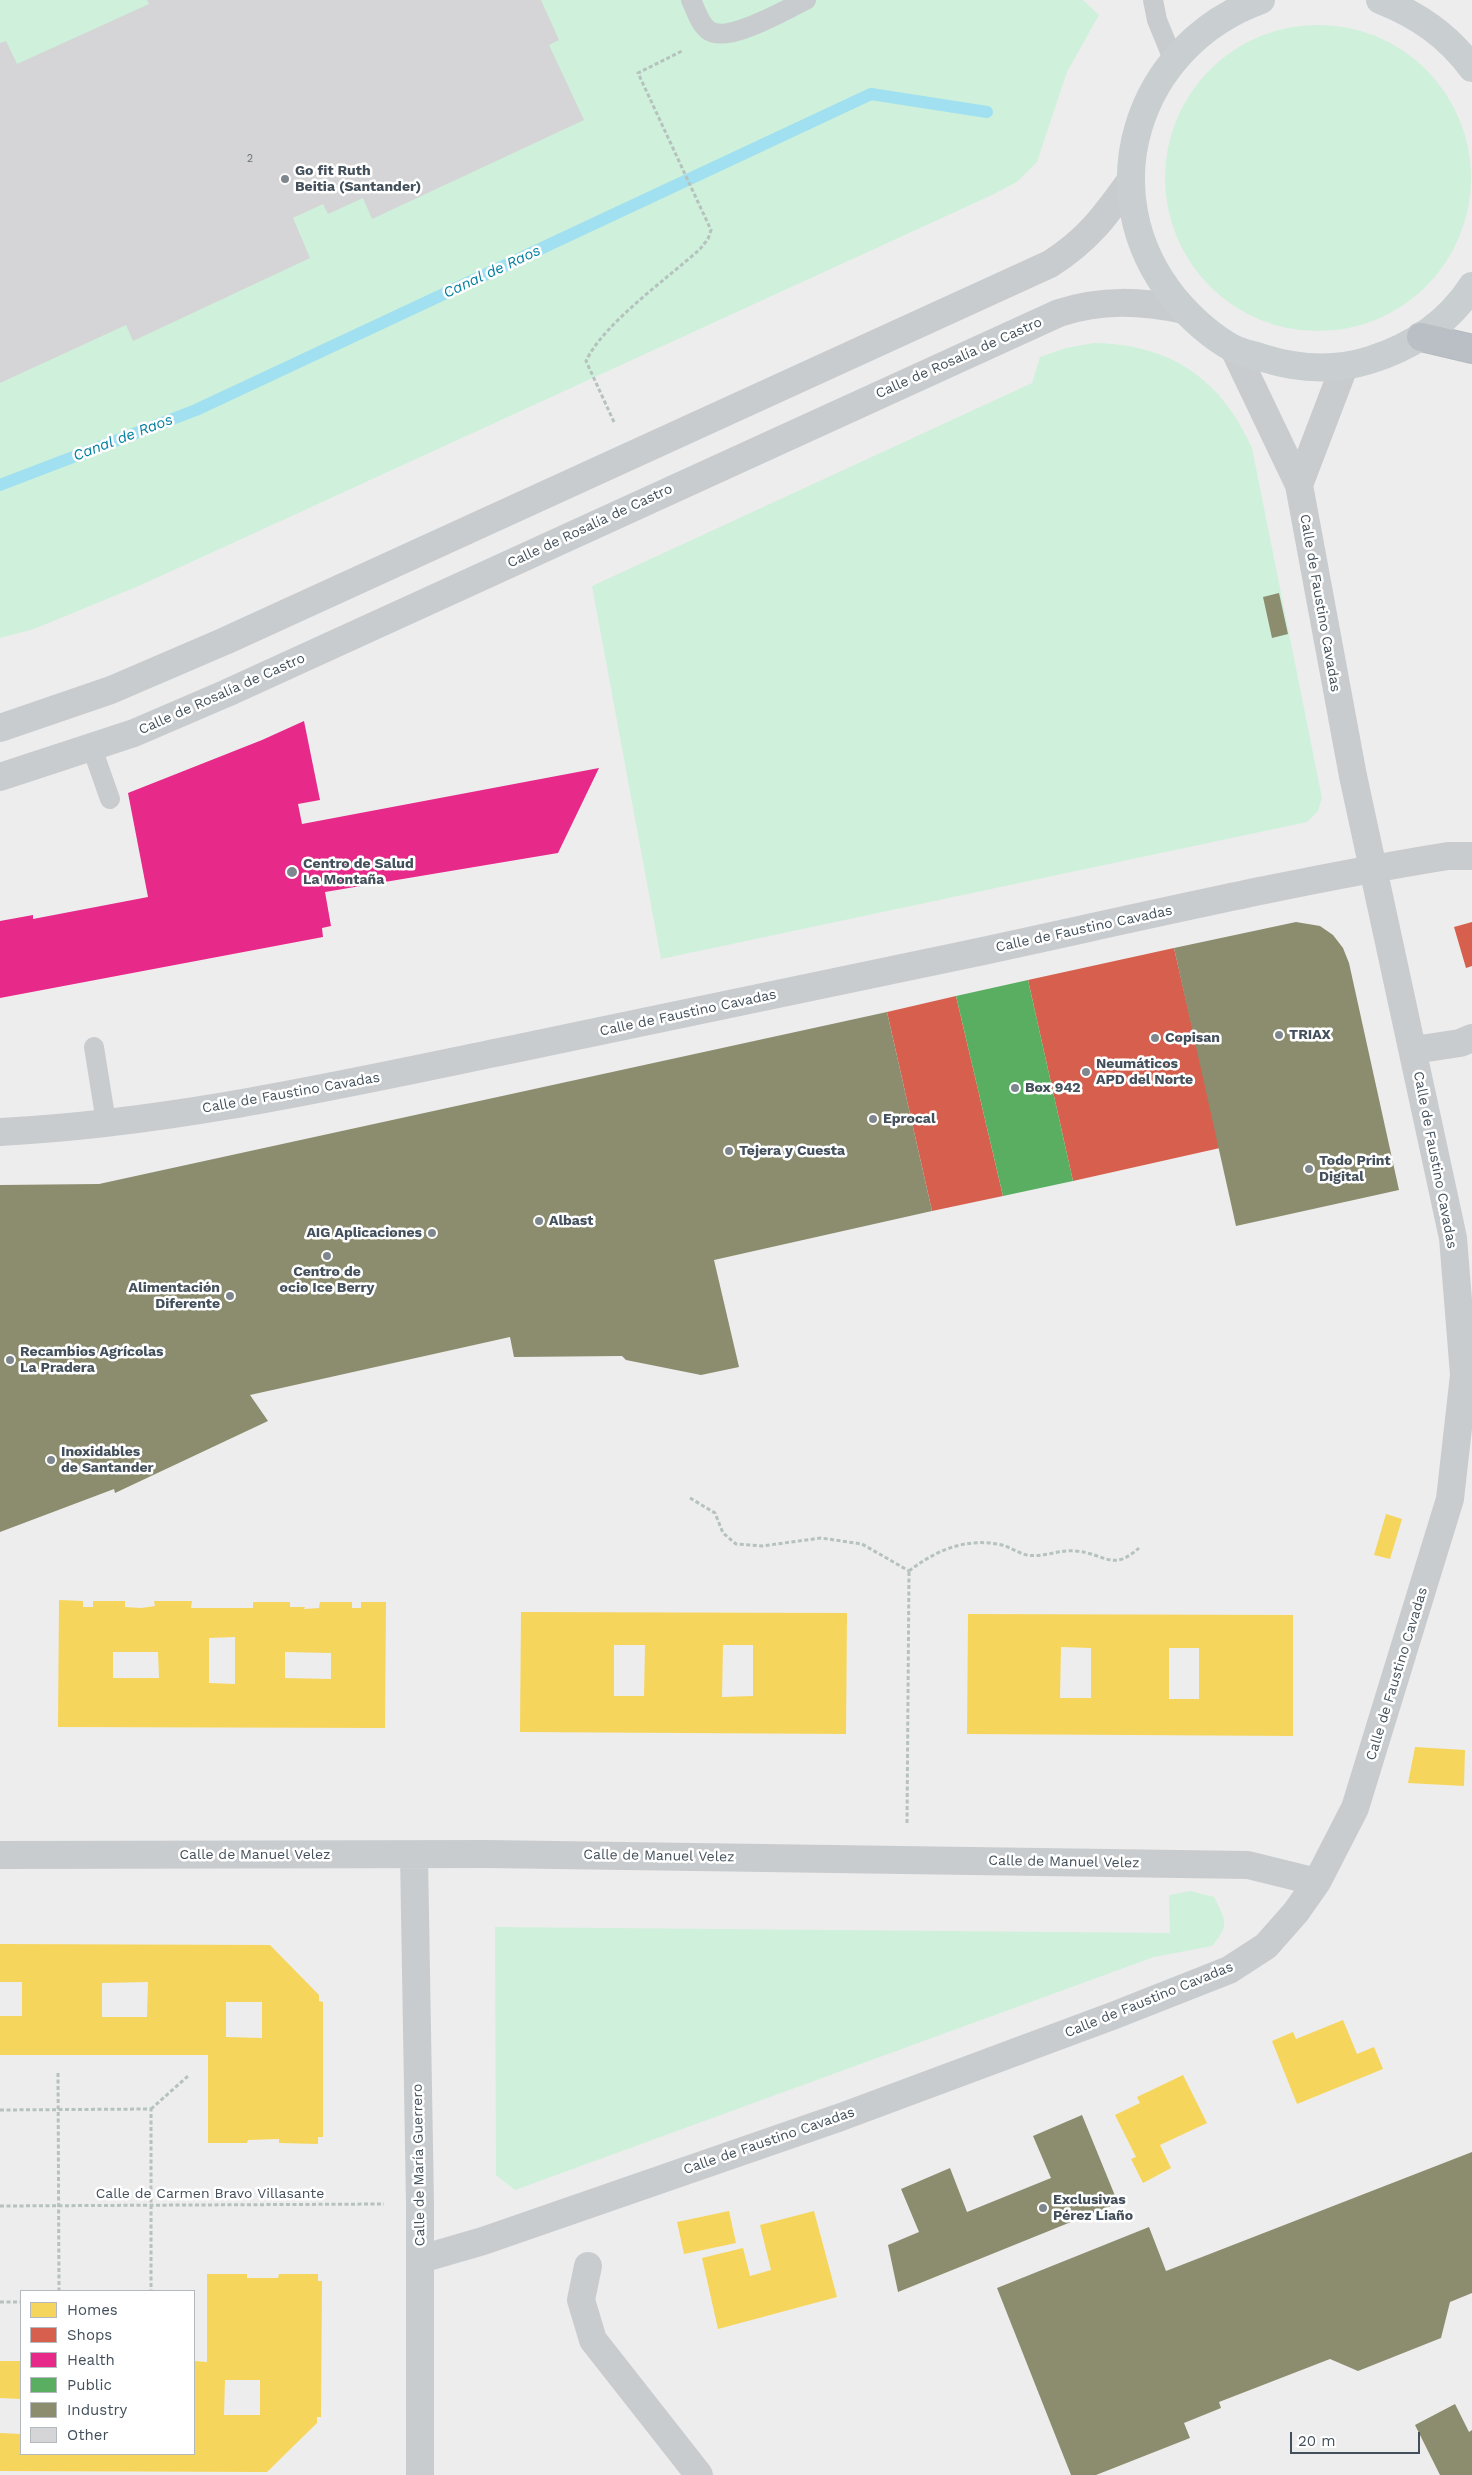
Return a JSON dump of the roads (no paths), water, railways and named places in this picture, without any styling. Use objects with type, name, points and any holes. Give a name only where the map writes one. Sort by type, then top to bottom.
[{"type":"highway","points":[[1421,337],[1472,349]]},
{"type":"street","points":[[1380,0],[1404,9],[1432,27],[1467,57]]},
{"type":"street","points":[[1243,2],[1193,39],[1173,60],[1155,86],[1141,116],[1133,147],[1131,180],[1134,216],[1145,250],[1162,282],[1184,310],[1213,335],[1234,349],[1276,362],[1304,367],[1344,367],[1394,352],[1421,337],[1460,304],[1472,286]]},
{"type":"street","points":[[0,728],[73,704],[160,670],[1050,264],[1084,240],[1131,180]]},
{"type":"street","name":"Calle de Rosalía de Castro","points":[[0,777],[134,733],[227,693],[1059,313],[1098,302],[1145,303],[1184,310]]},
{"type":"street","name":"Calle de Faustino Cavadas","points":[[421,2259],[483,2241],[841,2117],[1230,1970],[1266,1946],[1317,1882],[1355,1808],[1450,1499],[1464,1375],[1452,1238],[1414,1050],[1372,868],[1326,638],[1299,485],[1234,349]]},
{"type":"street","points":[[1299,485],[1344,367]]},
{"type":"street","name":"Calle de Faustino Cavadas","points":[[0,1132],[44,1130],[183,1112],[339,1085],[1372,868],[1448,856],[1472,856]]},
{"type":"street","points":[[1414,1050],[1460,1043],[1472,1038]]},
{"type":"street","name":"Calle de Manuel Velez","points":[[0,1855],[487,1854],[1248,1865],[1317,1882]]},
{"type":"street","name":"Calle de María Guerrero","points":[[414,1855],[421,2259],[420,2475]]},
{"type":"street","points":[[588,2266],[581,2300],[593,2340],[699,2475]]},
{"type":"lane","points":[[691,0],[702,24],[717,35],[742,30],[806,0]]},
{"type":"lane","points":[[1153,0],[1157,20],[1173,60]]},
{"type":"lane","points":[[92,748],[110,800]]},
{"type":"lane","points":[[94,1047],[106,1122]]},
{"type":"waterway","name":"Canal de Raos","points":[[0,485],[196,410],[871,94],[987,112]]},
{"type":"place","name":"Go fit Ruth Beitia (Santander)","points":[[285,179]]},
{"type":"place","name":"Centro de Salud La Montaña","points":[[292,872]]},
{"type":"place","name":"TRIAX","points":[[1279,1035]]},
{"type":"place","name":"Copisan","points":[[1155,1038]]},
{"type":"place","name":"Neumáticos APD del Norte","points":[[1086,1072]]},
{"type":"place","name":"Box 942","points":[[1015,1088]]},
{"type":"place","name":"Eprocal","points":[[873,1119]]},
{"type":"place","name":"Tejera y Cuesta","points":[[729,1151]]},
{"type":"place","name":"Todo Print Digital","points":[[1309,1169]]},
{"type":"place","name":"Albast","points":[[539,1221]]},
{"type":"place","name":"AIG Aplicaciones","points":[[432,1233]]},
{"type":"place","name":"Centro de ocio Ice Berry","points":[[327,1256]]},
{"type":"place","name":"Alimentación Diferente","points":[[230,1296]]},
{"type":"place","name":"Recambios Agrícolas La Pradera","points":[[10,1360]]},
{"type":"place","name":"Inoxidables de Santander","points":[[51,1460]]},
{"type":"place","name":"Exclusivas Pérez Liaño","points":[[1043,2208]]}]
